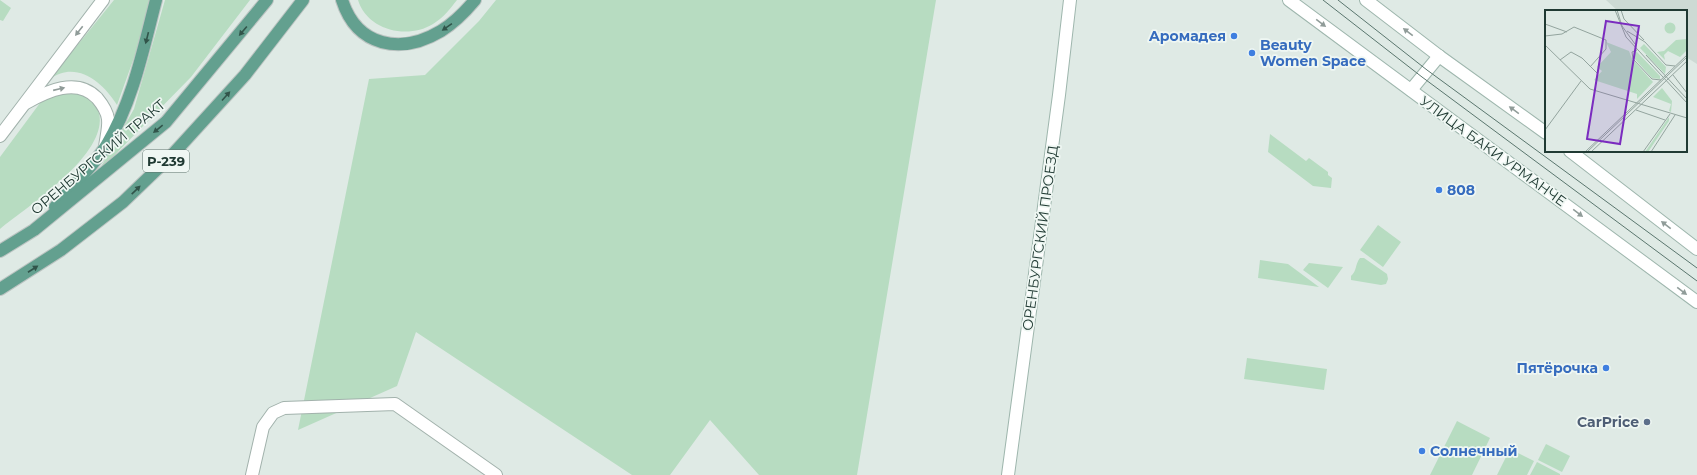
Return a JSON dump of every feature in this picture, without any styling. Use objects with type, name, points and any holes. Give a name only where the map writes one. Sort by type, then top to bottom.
[{"type":"main road","points":[[0,136],[103,0]]},
{"type":"main road","points":[[34,230],[105,147],[126,107],[135,82],[156,0]]},
{"type":"main road","name":"ОРЕНБУРГСКИЙ ТРАКТ","points":[[0,251],[34,230],[166,122],[267,0]]},
{"type":"main road","name":"Р-239","points":[[0,289],[61,250],[129,197],[173,154],[245,75],[303,0]]},
{"type":"main road","points":[[342,0],[351,22],[363,33],[375,40],[387,44],[415,42],[435,34],[453,23],[475,0]]},
{"type":"main road","name":"ОРЕНБУРГСКИЙ ПРОЕЗД","points":[[1008,475],[1059,95],[1070,0]]},
{"type":"main road","name":"УЛИЦА БАКИ УРМАНЧЕ","points":[[1289,0],[1697,302]]},
{"type":"main road","points":[[1366,0],[1439,56],[1545,132]]},
{"type":"main road","points":[[1411,90],[1439,56]]},
{"type":"main road","points":[[23,104],[44,93],[63,88],[79,87],[91,92],[103,104],[108,119],[105,147]]},
{"type":"main road","points":[[1571,152],[1697,249]]},
{"type":"main road","points":[[252,475],[263,427],[272,413],[284,408],[395,404],[496,475]]},
{"type":"shaded area","points":[[1606,0],[1697,0],[1697,64],[1687,58],[1687,10],[1617,10]]},
{"type":"green space","points":[[0,0],[11,8],[3,21],[0,20]]},
{"type":"green space","points":[[114,0],[150,0],[135,55],[117,105],[111,96],[97,82],[88,76],[69,72],[60,74],[50,79]]},
{"type":"green space","points":[[165,0],[250,0],[191,77],[98,172],[134,109]]},
{"type":"green space","points":[[358,0],[457,0],[437,22],[423,29],[400,31],[379,25],[370,19]]},
{"type":"green space","points":[[496,0],[936,0],[857,475],[759,475],[710,420],[670,475],[632,475],[416,332],[397,386],[298,430],[369,79],[425,75],[479,21]]},
{"type":"green space","points":[[69,90],[82,94],[91,99],[99,113],[99,129],[92,145],[64,178],[0,229],[0,157],[40,103],[47,97]]},
{"type":"green space","points":[[1270,134],[1306,161],[1309,158],[1328,172],[1328,175],[1332,178],[1331,188],[1313,186],[1268,152]]},
{"type":"green space","points":[[1378,225],[1401,242],[1383,267],[1360,250]]},
{"type":"green space","points":[[1360,258],[1364,258],[1387,274],[1388,279],[1386,284],[1381,285],[1351,280],[1351,276]]},
{"type":"green space","points":[[1260,260],[1288,264],[1319,287],[1258,278]]},
{"type":"green space","points":[[1309,263],[1343,267],[1328,288],[1303,270]]},
{"type":"green space","points":[[1247,358],[1327,369],[1324,390],[1244,379]]},
{"type":"green space","points":[[1457,421],[1490,438],[1472,475],[1430,475]]},
{"type":"green space","points":[[1546,444],[1570,456],[1562,472],[1538,460]]},
{"type":"green space","points":[[1510,449],[1534,461],[1527,475],[1497,475]]},
{"type":"green space","points":[[1537,462],[1560,474],[1560,475],[1530,475]]},
{"type":"tram line","points":[[1323,0],[1422,77],[1697,281]]},
{"type":"tram line","points":[[1338,0],[1427,70],[1697,268]]},
{"type":"place","name":"Аромадея","points":[[1234,36]]},
{"type":"place","name":"Beauty Women Space","points":[[1252,53]]},
{"type":"place","name":"808","points":[[1439,190]]},
{"type":"place","name":"Пятёрочка","points":[[1606,368]]},
{"type":"place","name":"CarPrice","points":[[1647,422]]},
{"type":"place","name":"Солнечный","points":[[1422,451]]}]
